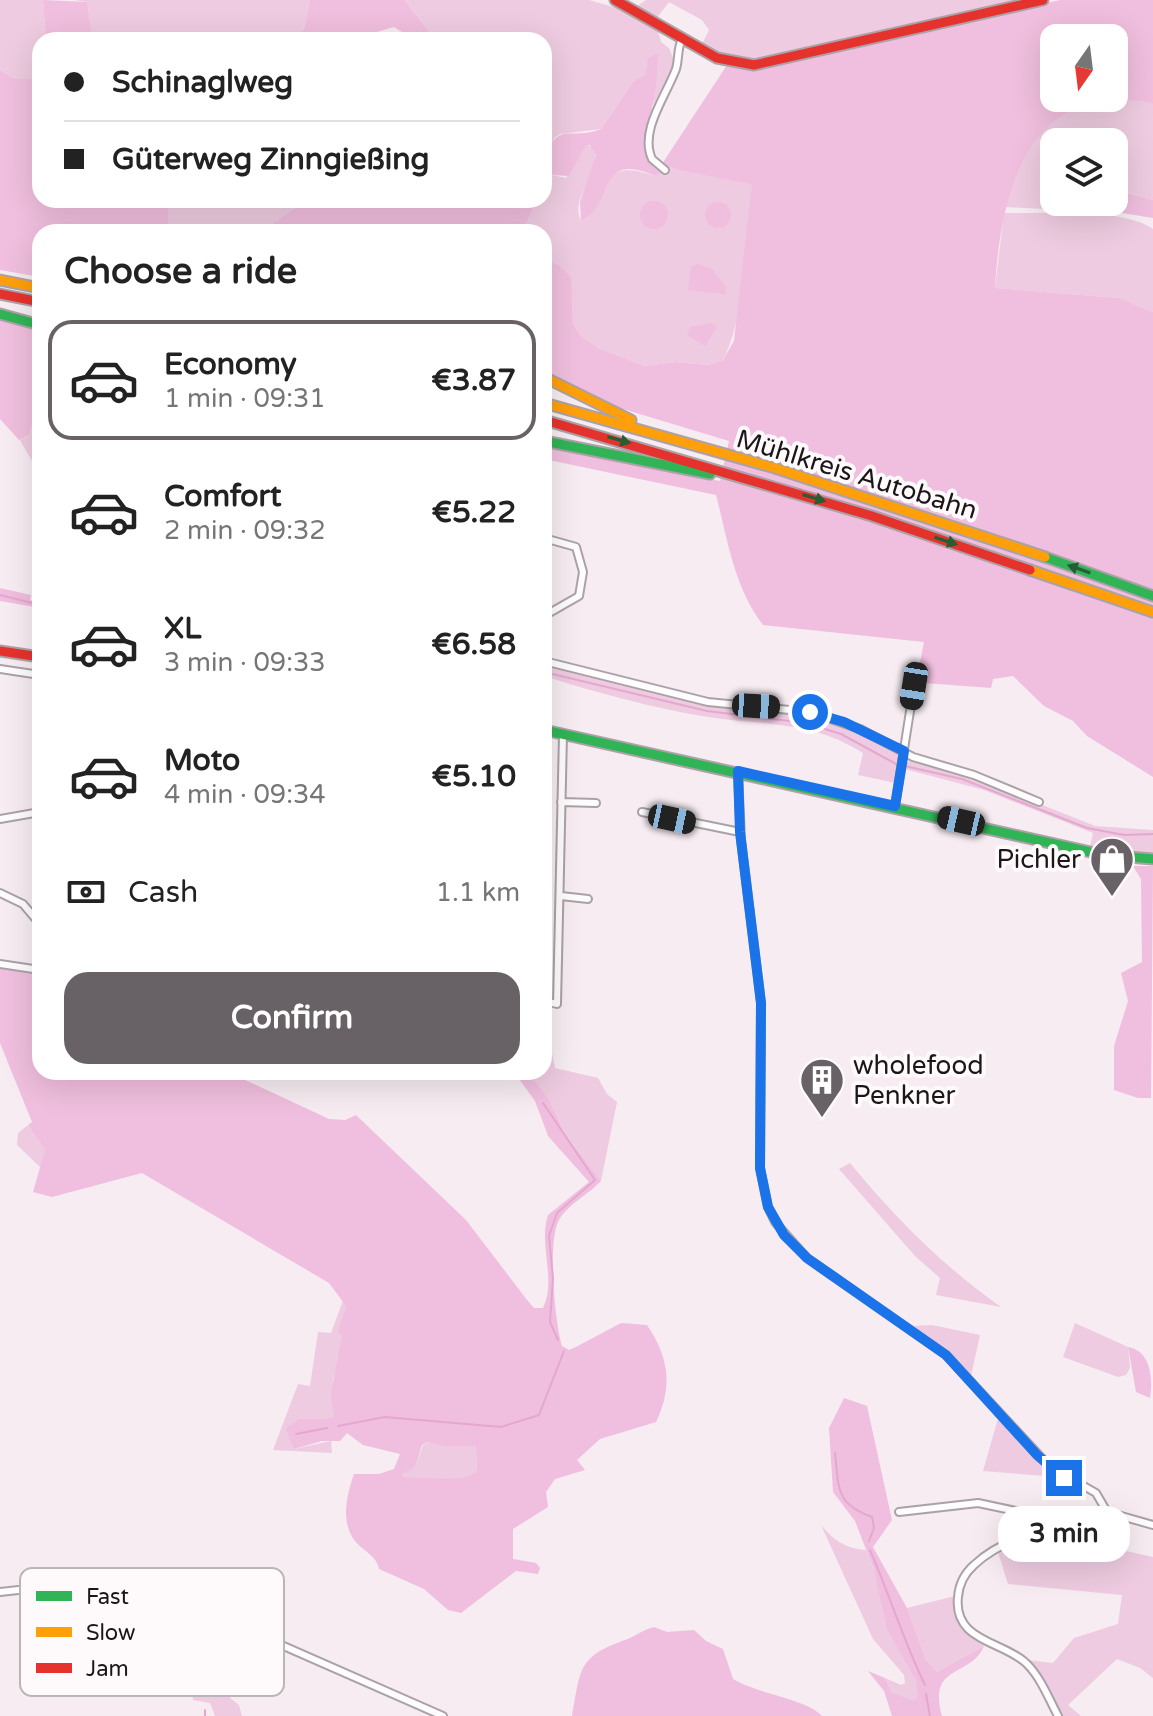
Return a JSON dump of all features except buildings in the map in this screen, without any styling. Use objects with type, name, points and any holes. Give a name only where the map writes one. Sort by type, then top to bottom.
[{"type":"main road","points":[[615,0],[729,62],[766,64],[1043,0]]},
{"type":"main road","points":[[0,280],[32,286]]},
{"type":"main road","points":[[0,294],[32,300]]},
{"type":"main road","points":[[0,314],[32,323]]},
{"type":"main road","points":[[552,381],[659,434]]},
{"type":"main road","name":"Mühlkreis Autobahn","points":[[552,405],[659,434],[925,517],[1153,596]]},
{"type":"main road","name":"Mühlkreis Autobahn","points":[[552,422],[756,480],[1153,612]]},
{"type":"main road","points":[[552,442],[756,480]]},
{"type":"main road","points":[[0,651],[32,656]]},
{"type":"main road","points":[[552,732],[1135,859],[1153,859]]},
{"type":"street","points":[[665,170],[652,159],[648,138],[677,66],[678,47],[682,39]]},
{"type":"street","points":[[552,540],[576,547],[583,572],[579,596],[552,611]]},
{"type":"street","points":[[552,663],[708,702],[810,712],[852,726],[903,755],[1039,802]]},
{"type":"street","points":[[0,669],[32,674]]},
{"type":"street","points":[[895,806],[914,686]]},
{"type":"street","points":[[552,1003],[557,1004],[563,734]]},
{"type":"street","points":[[738,773],[740,832],[761,1003],[760,1168],[765,1197],[775,1222],[807,1258],[946,1355],[1049,1466],[1096,1493],[1107,1512],[1153,1525]]},
{"type":"street","points":[[561,802],[596,803]]},
{"type":"street","points":[[642,812],[740,832]]},
{"type":"street","points":[[0,819],[32,813]]},
{"type":"street","points":[[0,893],[23,904],[32,914]]},
{"type":"street","points":[[561,896],[588,899]]},
{"type":"street","points":[[0,964],[32,969]]},
{"type":"street","points":[[899,1512],[978,1503],[1044,1517],[1052,1527]]},
{"type":"street","points":[[1058,1716],[1031,1667],[1020,1657],[978,1638],[963,1622],[958,1607],[963,1580],[974,1565],[995,1549],[1052,1527],[1097,1521],[1107,1512]]},
{"type":"street","points":[[0,1592],[20,1590]]},
{"type":"street","points":[[284,1646],[443,1716]]},
{"type":"shaded area","points":[[0,0],[43,0],[45,32],[32,32],[32,79],[15,79],[0,70]]},
{"type":"shaded area","points":[[43,0],[87,2],[92,32],[45,32]]},
{"type":"shaded area","points":[[74,0],[310,0],[302,32],[92,32],[87,2]]},
{"type":"shaded area","points":[[310,0],[404,0],[430,32],[402,32],[394,27],[377,32],[302,32]]},
{"type":"shaded area","points":[[404,0],[589,0],[627,11],[657,28],[661,42],[669,48],[675,63],[653,106],[659,54],[647,63],[645,76],[633,82],[601,129],[560,134],[554,138],[552,175],[552,32],[430,32]]},
{"type":"shaded area","points":[[646,0],[1025,0],[757,61],[729,57],[701,46],[709,30],[702,20],[669,2],[656,19],[636,7]]},
{"type":"shaded area","points":[[1060,0],[1153,0],[1153,104],[1128,100],[1128,24],[1040,24],[1040,112],[1070,112],[1047,128],[1040,128],[1040,136],[1020,168],[1002,228],[995,288],[1119,298],[1153,312],[1153,777],[1087,736],[1073,721],[1044,706],[1013,676],[993,679],[991,688],[924,683],[918,673],[924,642],[763,625],[739,579],[716,495],[552,461],[552,448],[720,481],[729,441],[613,406],[552,376],[552,262],[571,277],[573,323],[580,335],[598,348],[645,366],[676,362],[708,365],[723,360],[734,341],[752,184],[662,164],[727,65],[770,67]]},
{"type":"shaded area","points":[[659,53],[644,148],[651,164],[660,172],[655,176],[623,170],[614,175],[591,215],[581,221],[580,202],[596,155],[590,145],[586,145],[569,176],[553,175],[552,143],[565,134],[601,129],[633,82],[645,75],[648,58]]},
{"type":"shaded area","points":[[0,70],[15,79],[32,79],[32,208],[168,208],[168,224],[32,224],[32,276],[0,270]]},
{"type":"shaded area","points":[[1128,100],[1153,104],[1153,200],[1128,194],[1128,128],[1045,128],[1065,112],[1128,112]]},
{"type":"shaded area","points":[[1039,134],[1040,209],[1005,207],[1013,178]]},
{"type":"shaded area","points":[[586,144],[594,148],[596,157],[579,203],[581,221],[591,215],[606,185],[621,171],[655,176],[662,164],[678,170],[752,183],[752,222],[746,273],[736,324],[723,360],[708,365],[676,362],[645,366],[598,348],[580,335],[573,323],[572,296],[558,264],[552,262],[552,224],[526,224],[534,208],[552,208],[552,175],[566,178]]},
{"type":"shaded area","points":[[1128,194],[1153,200],[1153,218],[1128,214]]},
{"type":"shaded area","points":[[654,201],[664,205],[668,215],[664,225],[654,229],[644,225],[640,215],[644,205]]},
{"type":"shaded area","points":[[718,202],[727,206],[731,215],[727,224],[718,228],[709,224],[705,215],[709,206]]},
{"type":"shaded area","points":[[168,208],[295,208],[272,224],[168,224]]},
{"type":"shaded area","points":[[295,208],[534,208],[526,224],[272,224]]},
{"type":"shaded area","points":[[1004,213],[1122,217],[1153,229],[1153,312],[1119,298],[995,288]]},
{"type":"shaded area","points":[[697,264],[711,268],[726,287],[725,294],[688,290],[691,267]]},
{"type":"shaded area","points":[[0,319],[32,328],[32,425],[29,435],[19,440],[0,419]]},
{"type":"shaded area","points":[[711,323],[717,327],[705,346],[687,335],[690,327]]},
{"type":"shaded area","points":[[32,425],[32,461],[20,440],[29,435]]},
{"type":"shaded area","points":[[0,588],[31,595],[32,607],[0,601]]},
{"type":"shaded area","points":[[552,665],[699,702],[816,717],[854,730],[900,755],[896,783],[858,775],[863,753],[829,736],[795,727],[680,712],[552,678]]},
{"type":"shaded area","points":[[913,760],[995,786],[1095,826],[1153,830],[1153,854],[1090,847],[1093,833],[984,790],[905,769],[906,763]]},
{"type":"shaded area","points":[[1133,866],[1153,866],[1151,1098],[1138,1098],[1114,1090],[1114,1046],[1128,1001],[1121,973],[1142,962],[1141,879]]},
{"type":"shaded area","points":[[0,966],[32,973],[32,1080],[245,1080],[329,1119],[345,1120],[356,1115],[466,1220],[534,1308],[543,1308],[548,1285],[545,1226],[548,1215],[589,1182],[548,1136],[535,1101],[520,1080],[535,1080],[550,1101],[565,1134],[601,1181],[568,1209],[555,1230],[553,1282],[562,1346],[569,1350],[621,1323],[647,1325],[660,1349],[666,1372],[665,1397],[656,1422],[600,1439],[577,1460],[585,1470],[555,1479],[546,1492],[548,1507],[513,1529],[513,1559],[536,1563],[540,1568],[538,1574],[516,1571],[461,1613],[448,1610],[424,1589],[379,1569],[373,1557],[350,1533],[346,1517],[347,1499],[354,1474],[379,1474],[394,1469],[400,1454],[363,1445],[347,1433],[340,1441],[322,1441],[294,1449],[286,1429],[299,1419],[334,1418],[331,1394],[342,1336],[337,1332],[346,1306],[329,1283],[142,1173],[52,1197],[33,1192],[45,1150],[28,1125],[32,1122],[0,1043]],"holes":[[[428,1442],[443,1446],[476,1446],[477,1472],[462,1478],[403,1477],[402,1474],[415,1468],[422,1445]]]},
{"type":"shaded area","points":[[552,1053],[555,1068],[598,1078],[607,1094],[617,1102],[601,1181],[565,1134],[550,1101],[535,1080],[552,1080]]},
{"type":"shaded area","points":[[28,1125],[45,1150],[42,1169],[17,1145],[18,1133]]},
{"type":"shaded area","points":[[850,1163],[921,1240],[959,1275],[1001,1307],[936,1295],[940,1278],[915,1256],[839,1169]]},
{"type":"shaded area","points":[[344,1298],[346,1306],[337,1332],[342,1336],[341,1357],[333,1380],[334,1418],[299,1419],[294,1449],[331,1441],[332,1453],[273,1450],[298,1384],[310,1386],[318,1332],[331,1333]]},
{"type":"shaded area","points":[[1075,1323],[1128,1347],[1130,1368],[1126,1375],[1118,1377],[1063,1357]]},
{"type":"shaded area","points":[[932,1325],[980,1335],[971,1376],[913,1326]]},
{"type":"shaded area","points":[[1128,1347],[1142,1354],[1149,1366],[1150,1398],[1136,1392]]},
{"type":"shaded area","points":[[844,1398],[867,1406],[892,1520],[873,1547],[907,1608],[926,1660],[937,1672],[984,1646],[978,1656],[952,1673],[940,1687],[942,1716],[892,1716],[884,1691],[868,1671],[885,1678],[891,1692],[913,1700],[918,1698],[916,1680],[887,1629],[874,1570],[855,1521],[833,1492],[829,1428]]},
{"type":"shaded area","points":[[999,1415],[1058,1477],[983,1471]]},
{"type":"shaded area","points":[[429,1442],[443,1446],[476,1446],[477,1472],[462,1478],[403,1477],[401,1474],[415,1468],[423,1445]]},
{"type":"shaded area","points":[[1116,1518],[1126,1551],[1153,1557],[1153,1678],[1140,1668],[1117,1659],[1068,1705],[1081,1716],[1061,1716],[1041,1677],[1027,1660],[1053,1663],[1074,1638],[1118,1624],[1122,1595],[1008,1584],[998,1552],[1056,1529],[1097,1525]]},
{"type":"shaded area","points":[[821,1525],[840,1543],[866,1550],[916,1680],[919,1698],[913,1700],[891,1692],[885,1678],[901,1685],[905,1683],[904,1675],[873,1639]]},
{"type":"shaded area","points":[[955,1596],[958,1622],[984,1646],[937,1672],[926,1660],[907,1608]]},
{"type":"shaded area","points":[[654,1627],[667,1632],[694,1630],[706,1641],[723,1649],[733,1679],[805,1705],[822,1716],[572,1716],[580,1676],[590,1659],[609,1646]]},
{"type":"shaded area","points":[[193,1696],[230,1696],[239,1705],[242,1716],[215,1716],[210,1703],[193,1700]]},
{"type":"waterway","points":[[0,595],[32,603]]},
{"type":"waterway","points":[[552,674],[707,711],[806,723],[841,734],[896,764],[962,779],[1087,828],[1124,835],[1153,834]]},
{"type":"waterway","points":[[543,1103],[595,1180],[557,1213],[549,1236],[553,1278],[550,1322],[558,1340]]},
{"type":"waterway","points":[[338,1426],[385,1417],[501,1427],[539,1415],[564,1351]]},
{"type":"waterway","points":[[296,1434],[327,1428]]},
{"type":"waterway","points":[[835,1453],[839,1485],[845,1500],[872,1517],[874,1528],[869,1541]]},
{"type":"waterway","points":[[870,1550],[925,1685]]},
{"type":"waterway","points":[[926,1694],[930,1716]]},
{"type":"waterway","points":[[205,1710],[205,1716]]},
{"type":"traffic: fast","points":[[0,314],[32,323]]},
{"type":"traffic: fast","points":[[552,443],[710,474]]},
{"type":"traffic: fast","points":[[1045,557],[1153,596]]},
{"type":"traffic: fast","points":[[552,732],[1104,855],[1153,859]]},
{"type":"traffic: slow","points":[[0,280],[32,286]]},
{"type":"traffic: slow","points":[[552,381],[631,420]]},
{"type":"traffic: slow","points":[[552,405],[775,468],[1045,557]]},
{"type":"traffic: slow","points":[[1030,570],[1153,612]]},
{"type":"traffic: jam","points":[[615,0],[717,58],[754,65],[1043,0]]},
{"type":"traffic: jam","points":[[0,294],[32,300]]},
{"type":"traffic: jam","points":[[552,422],[872,516],[1030,570]]},
{"type":"traffic: jam","points":[[0,651],[32,656]]},
{"type":"place","name":"Pichler","points":[[1112,898]]},
{"type":"place","name":"wholefood Penkner","points":[[822,1119]]},
{"type":"route","points":[[810,712],[844,722],[904,751],[895,806],[738,771],[740,832],[760,981],[760,1168],[768,1207],[784,1235],[807,1258],[946,1355],[1037,1455],[1064,1478]]}]
